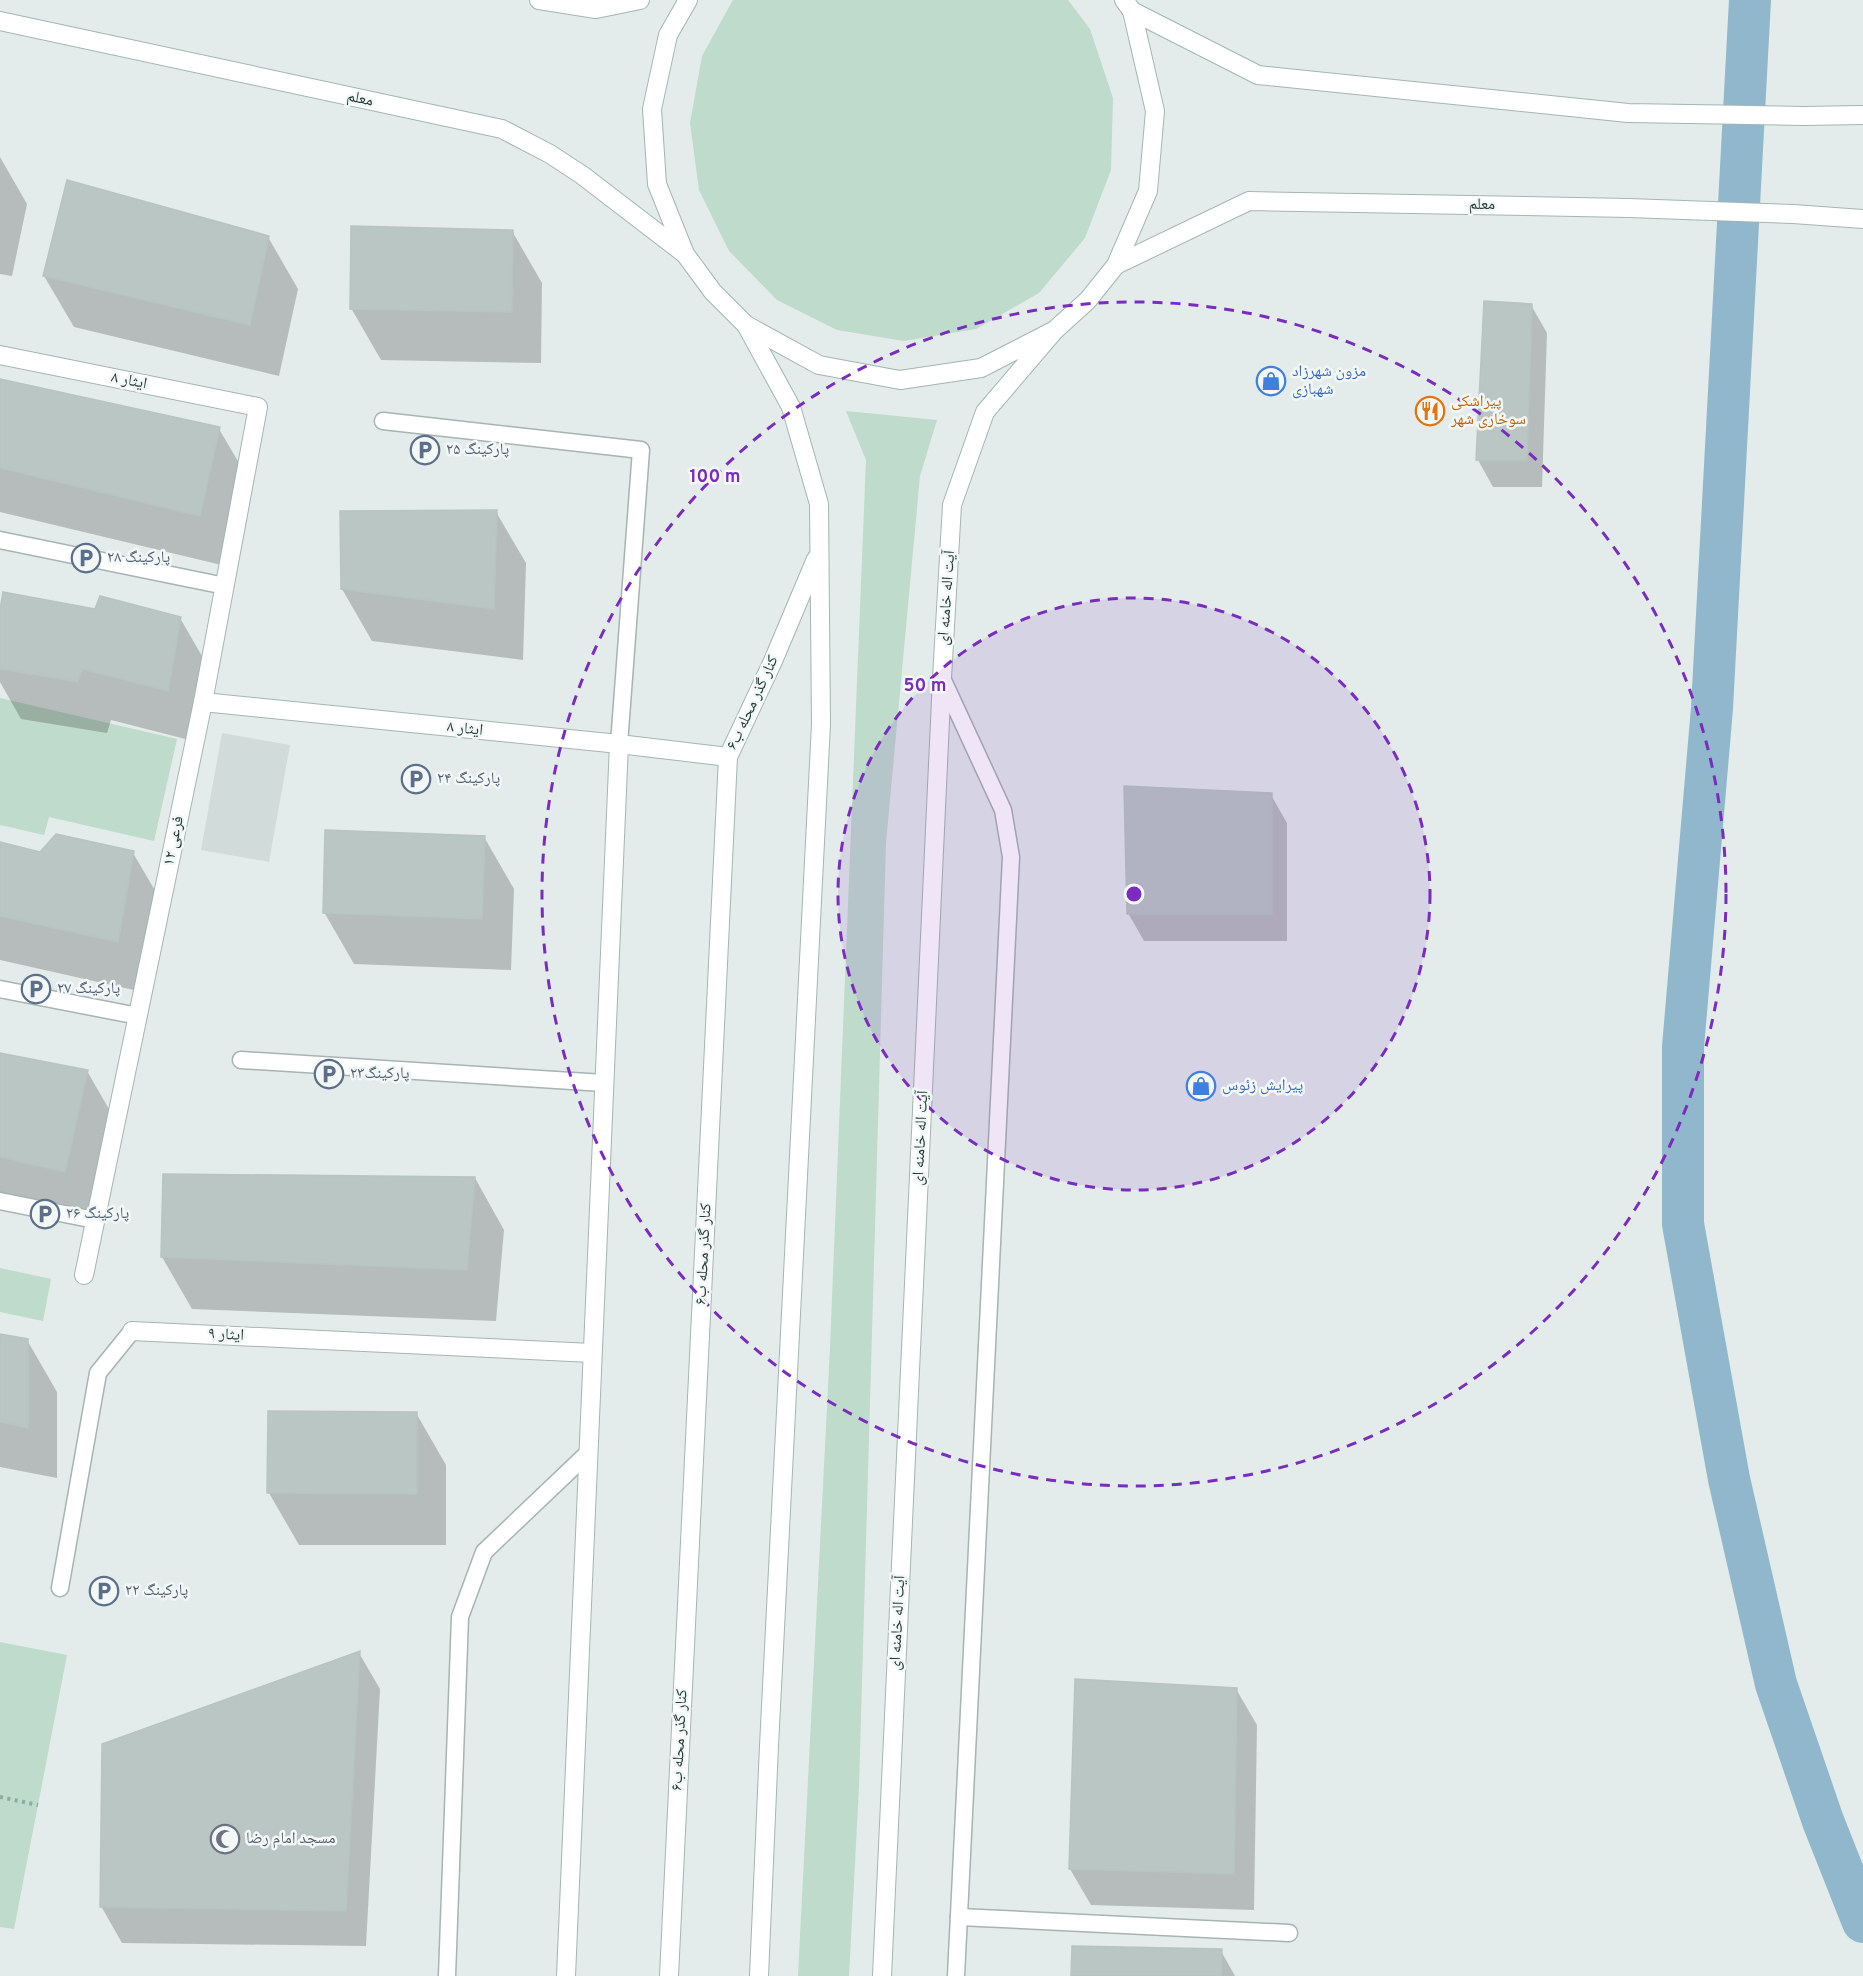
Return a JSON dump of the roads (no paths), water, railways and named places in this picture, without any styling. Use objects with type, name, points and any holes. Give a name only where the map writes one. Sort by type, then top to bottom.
[{"type":"main road","points":[[539,0],[596,9],[640,0]]},
{"type":"main road","points":[[688,0],[668,35],[652,109],[657,184],[685,254],[713,292],[746,325],[791,406],[819,504],[821,724],[759,1976]]},
{"type":"main road","points":[[746,325],[819,365],[900,380],[981,368],[1055,330],[1089,300],[1116,265],[1148,191],[1155,111],[1128,5]]},
{"type":"main road","points":[[1128,5],[1258,75],[1628,113],[1863,115]]},
{"type":"main road","name":"معلم","points":[[0,21],[502,129],[550,154],[582,175],[685,254]]},
{"type":"main road","name":"معلم","points":[[1116,265],[1249,201],[1629,208],[1793,213],[1863,219]]},
{"type":"main road","name":"آیت اله خامنه ای","points":[[882,1976],[952,505],[985,412],[1055,330]]},
{"type":"main road","name":"ایثار ۸","points":[[0,355],[258,407]]},
{"type":"main road","name":"فرعی ۱۲","points":[[84,1275],[203,702],[258,407]]},
{"type":"main road","name":"کنار گذر محله ب۶","points":[[669,1976],[728,757],[773,661],[819,552]]},
{"type":"main road","name":"ایثار ۸","points":[[203,702],[728,757]]},
{"type":"main road","points":[[566,1976],[619,744]]},
{"type":"main road","name":"ایثار ۹","points":[[132,1330],[592,1353]]},
{"type":"lane","points":[[383,422],[641,450],[619,744]]},
{"type":"lane","points":[[0,540],[225,586]]},
{"type":"lane","points":[[942,678],[1003,810],[1011,857],[956,1976]]},
{"type":"lane","points":[[0,989],[138,1016]]},
{"type":"lane","points":[[241,1060],[604,1083]]},
{"type":"lane","points":[[0,1201],[95,1220]]},
{"type":"lane","name":"ایثار ۹","points":[[60,1588],[98,1373],[132,1330]]},
{"type":"lane","points":[[447,1976],[460,1617],[484,1552],[588,1453]]},
{"type":"lane","points":[[959,1917],[1290,1933]]},
{"type":"waterway","points":[[1750,0],[1712,708],[1683,1047],[1683,1224],[1729,1479],[1776,1684],[1823,1821],[1863,1922]]},
{"type":"place","name":"مزون شهرزاد شهبازی","points":[[1271,381]]},
{"type":"place","name":"پیراشکی سوخاری شهر","points":[[1430,411]]},
{"type":"place","name":"پارکینگ ۲۵","points":[[425,450]]},
{"type":"place","name":"پارکینگ ۲۸","points":[[86,558]]},
{"type":"place","name":"پارکینگ ۲۴","points":[[416,779]]},
{"type":"place","name":"پارکینگ ۲۷","points":[[36,989]]},
{"type":"place","name":"پارکینگ۲۳","points":[[329,1074]]},
{"type":"place","name":"پیرایش زئوس","points":[[1201,1086]]},
{"type":"place","name":"پارکینگ ۲۶","points":[[45,1214]]},
{"type":"place","name":"پارکینگ ۲۲","points":[[104,1591]]},
{"type":"place","name":"مسجد امام رضا","points":[[225,1839]]}]
